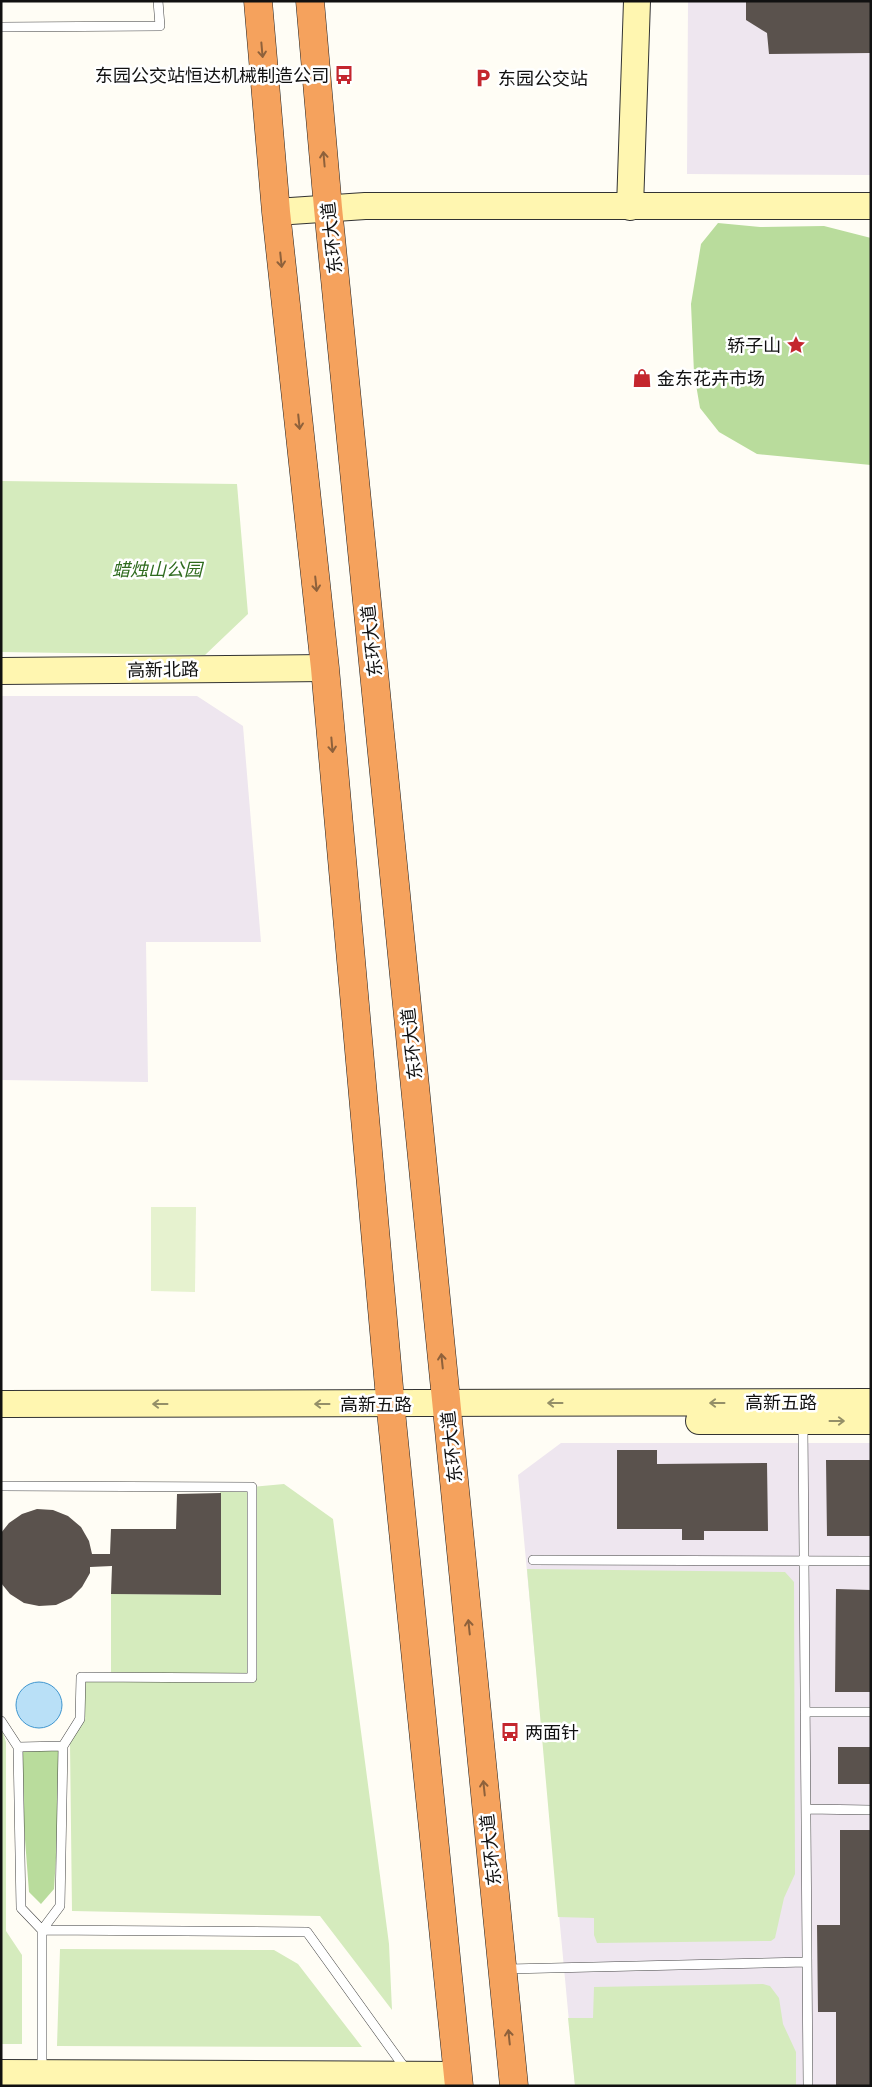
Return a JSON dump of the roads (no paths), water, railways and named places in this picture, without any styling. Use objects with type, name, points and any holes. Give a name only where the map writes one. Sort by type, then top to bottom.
[{"type":"highway","points":[[258,1],[276,212],[325,668],[392,1412],[458,2080]]},
{"type":"highway","name":"东环大道","points":[[310,1],[328,208],[514,2086]]},
{"type":"main road","points":[[630,207],[637,1]]},
{"type":"main road","points":[[276,212],[365,206],[871,206]]},
{"type":"main road","name":"高新北路","points":[[1,671],[325,668]]},
{"type":"main road","name":"高新五路","points":[[1,1404],[447,1412],[871,1402]]},
{"type":"main road","name":"高新五路","points":[[1,1422],[392,1412]]},
{"type":"main road","name":"高新五路","points":[[447,1412],[871,1421]]},
{"type":"main road","points":[[3,2077],[42,2073],[410,2075],[458,2080]]},
{"type":"lane","points":[[1,27],[160,26],[158,1]]},
{"type":"lane","points":[[803,1421],[808,2086]]},
{"type":"lane","points":[[1,1486],[252,1487],[252,1678],[81,1677],[80,1719],[63,1746],[60,1906],[42,1930],[42,2073]]},
{"type":"lane","points":[[533,1560],[871,1561]]},
{"type":"lane","points":[[805,1712],[871,1712]]},
{"type":"lane","points":[[1,1721],[18,1747],[21,1908],[42,1930],[307,1932],[410,2075]]},
{"type":"lane","points":[[18,1747],[63,1746]]},
{"type":"lane","points":[[806,1809],[871,1810]]},
{"type":"lane","points":[[502,1969],[807,1962]]},
{"type":"water","points":[[44,1682],[48,1683],[58,1692],[61,1696],[61,1714],[52,1724],[44,1728],[34,1728],[26,1724],[17,1714],[16,1700],[20,1692],[30,1683]]},
{"type":"place","name":"东园公交站恒达机械制造公司","points":[[344,75]]},
{"type":"place","name":"东园公交站","points":[[483,78]]},
{"type":"place","name":"轿子山","points":[[796,345]]},
{"type":"place","name":"金东花卉市场","points":[[642,378]]},
{"type":"place","name":"两面针","points":[[510,1732]]},
{"type":"park label","name":"蜡烛山公园","points":[[157,569]]}]
